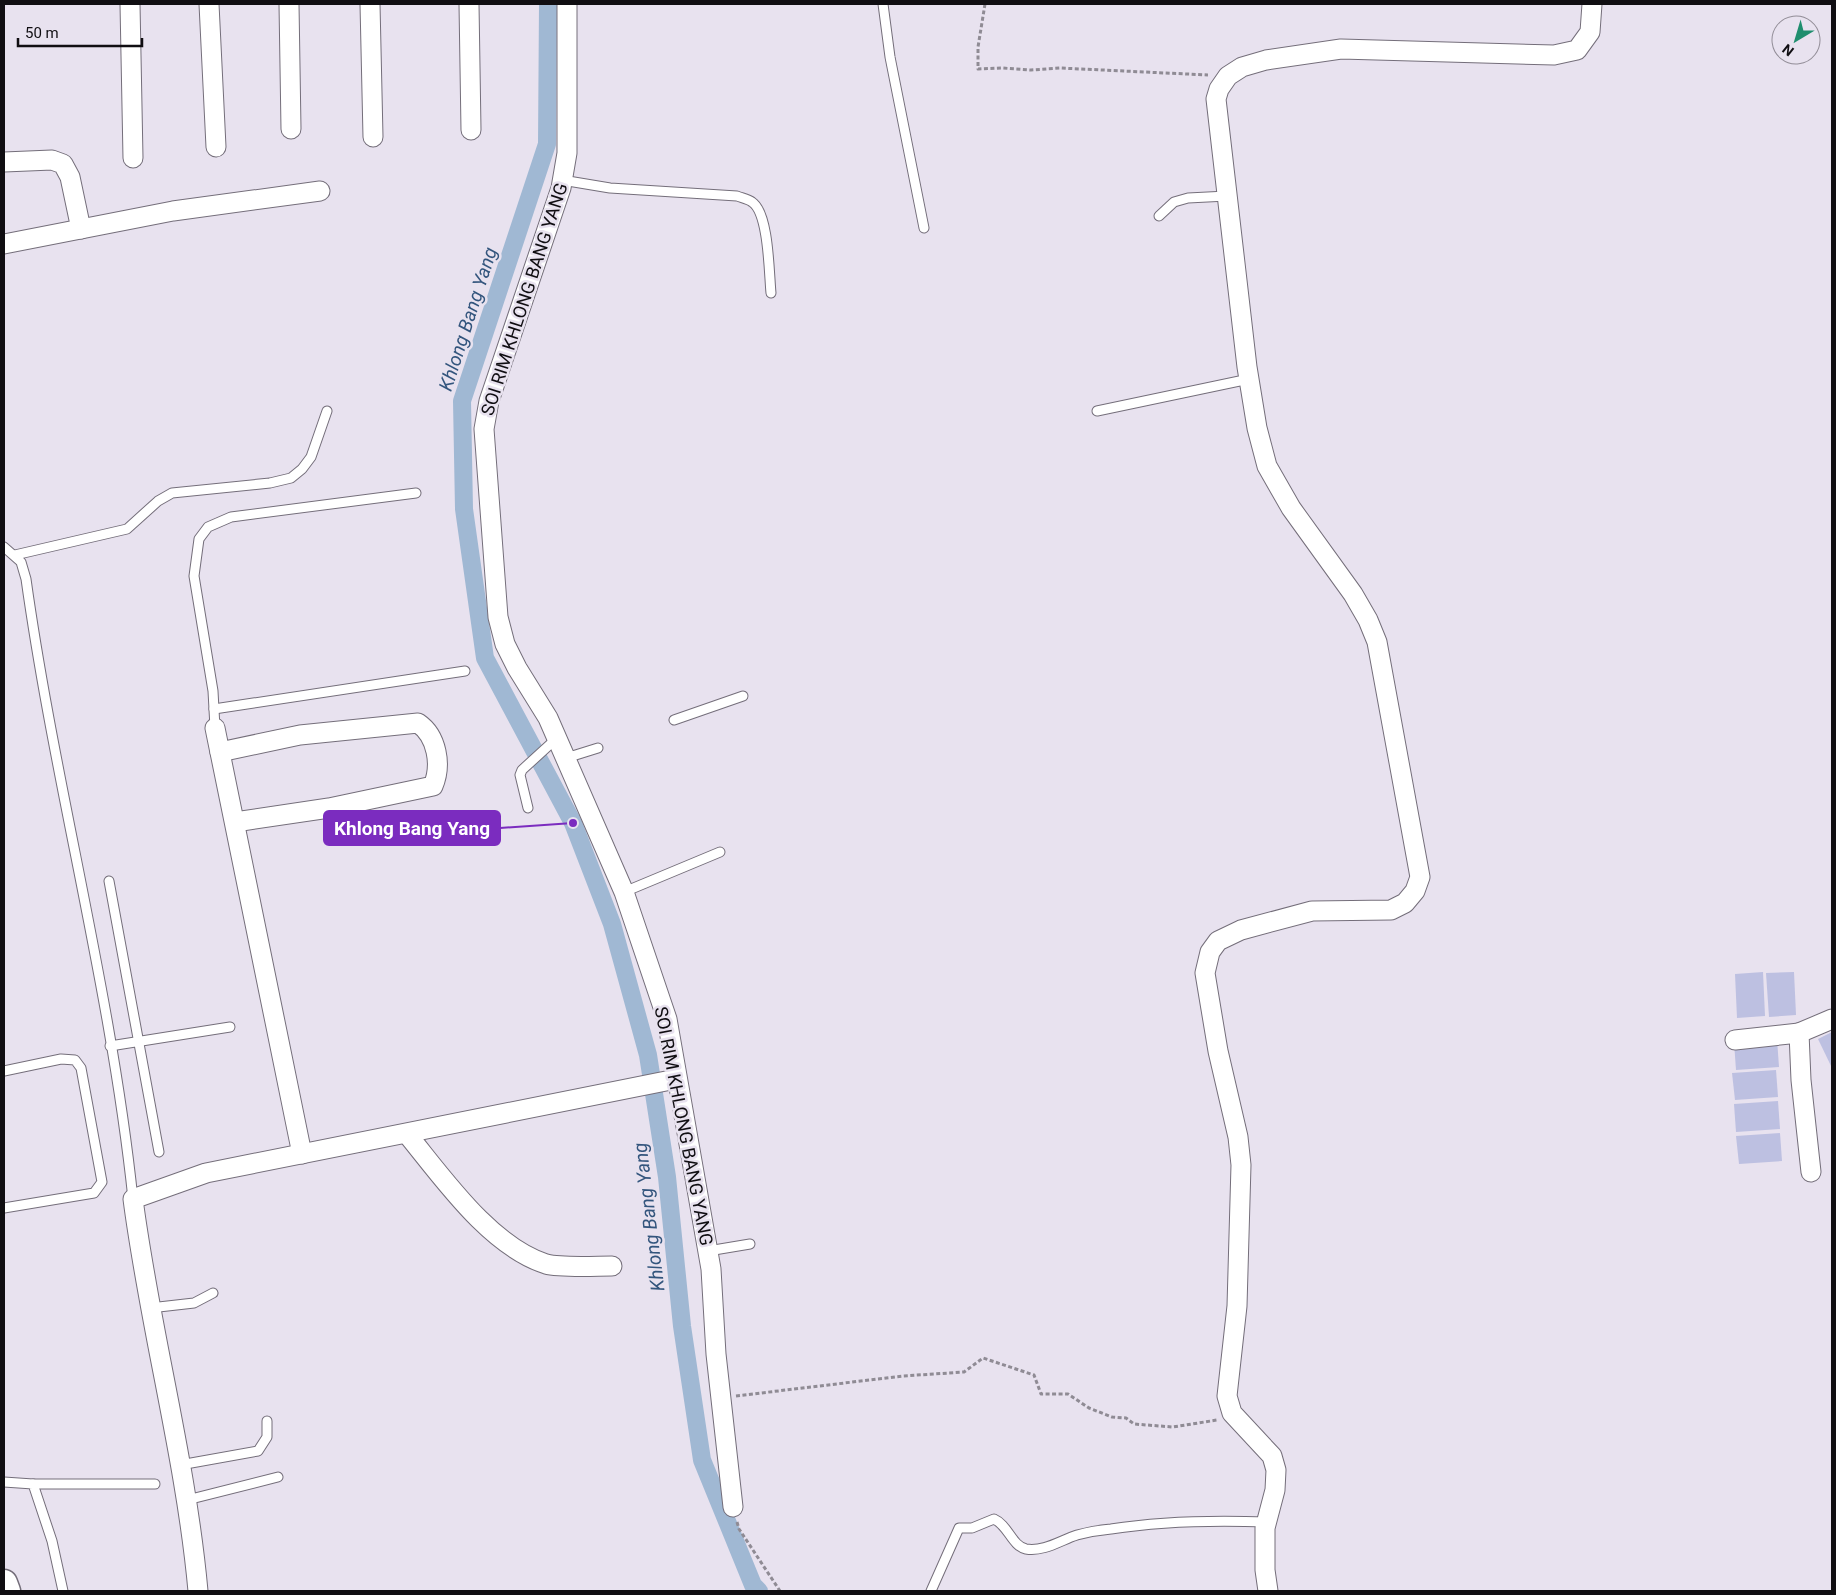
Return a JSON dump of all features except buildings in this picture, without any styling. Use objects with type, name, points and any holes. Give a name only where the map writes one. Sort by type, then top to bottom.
[{"type":"street","points":[[130,4],[133,158]]},
{"type":"street","points":[[209,4],[216,147]]},
{"type":"street","points":[[289,4],[290,129]]},
{"type":"street","points":[[370,4],[373,137]]},
{"type":"street","points":[[469,4],[471,130]]},
{"type":"street","name":"SOI RIM KHLONG BANG YANG","points":[[567,4],[567,153],[562,180],[489,401],[484,429],[498,617],[509,652],[548,718],[550,744],[566,758],[624,892],[666,1019],[671,1080],[697,1184],[708,1251],[733,1506]]},
{"type":"street","points":[[1268,1591],[1265,1570],[1267,1522],[1275,1490],[1276,1470],[1272,1456],[1232,1413],[1226,1396],[1237,1306],[1241,1165],[1238,1137],[1224,1084],[1205,972],[1210,952],[1218,941],[1241,930],[1312,912],[1391,910],[1405,903],[1415,891],[1420,877],[1377,642],[1368,620],[1353,594],[1291,508],[1267,466],[1257,428],[1249,379],[1216,110],[1219,88],[1228,76],[1242,67],[1266,60],[1341,49],[1554,55],[1577,50],[1590,32],[1592,4]]},
{"type":"street","points":[[4,162],[52,160],[64,164],[70,178],[81,229]]},
{"type":"street","points":[[4,244],[173,211],[320,191]]},
{"type":"street","points":[[215,718],[220,752],[302,1154]]},
{"type":"street","points":[[220,752],[300,735],[418,723],[429,731],[435,748],[438,774],[433,786],[329,808],[235,822]]},
{"type":"street","points":[[1735,1040],[1799,1033],[1832,1019]]},
{"type":"street","points":[[1799,1033],[1801,1080],[1811,1172]]},
{"type":"street","points":[[198,1591],[192,1530],[150,1308],[133,1199],[206,1173],[671,1080]]},
{"type":"street","points":[[407,1134],[484,1222],[518,1250],[547,1264],[612,1266]]},
{"type":"street","points":[[4,1583],[7,1591]]},
{"type":"lane","points":[[883,4],[890,57],[924,228]]},
{"type":"lane","points":[[562,180],[610,188],[737,196],[753,202],[761,213],[769,262],[771,293]]},
{"type":"lane","points":[[1159,216],[1174,202],[1188,198],[1227,196]]},
{"type":"lane","points":[[1097,411],[1249,379]]},
{"type":"lane","points":[[15,555],[127,529],[142,518],[158,502],[172,493],[291,478],[302,469],[311,457],[328,410]]},
{"type":"lane","points":[[416,493],[231,517],[208,526],[198,539],[194,576],[213,691],[215,718],[465,671]]},
{"type":"lane","points":[[4,547],[21,562],[26,579],[125,1127],[133,1199]]},
{"type":"lane","points":[[674,720],[743,696]]},
{"type":"lane","points":[[528,808],[520,780],[522,770],[550,744]]},
{"type":"lane","points":[[566,758],[598,748]]},
{"type":"lane","points":[[624,892],[720,852]]},
{"type":"lane","points":[[109,881],[159,1152]]},
{"type":"lane","points":[[110,1046],[138,1040],[230,1027]]},
{"type":"lane","points":[[4,1070],[61,1059],[75,1060],[81,1068],[102,1182],[94,1193],[4,1208]]},
{"type":"lane","points":[[708,1251],[750,1244]]},
{"type":"lane","points":[[150,1308],[194,1303],[213,1293]]},
{"type":"lane","points":[[180,1465],[258,1451],[267,1437],[267,1421]]},
{"type":"lane","points":[[187,1500],[278,1477]]},
{"type":"lane","points":[[4,1482],[33,1484],[155,1484]]},
{"type":"lane","points":[[33,1484],[52,1541],[63,1591]]},
{"type":"lane","points":[[931,1591],[959,1528],[972,1528],[994,1518],[1002,1523],[1016,1544],[1025,1549],[1049,1546],[1078,1535],[1137,1526],[1232,1521],[1267,1522]]},
{"type":"path","points":[[985,4],[978,47],[978,69],[1031,70],[1060,68],[1228,76]]},
{"type":"path","points":[[721,1398],[903,1376],[964,1372],[983,1358],[1034,1375],[1041,1394],[1068,1394],[1089,1408],[1112,1417],[1126,1418],[1134,1424],[1173,1427],[1194,1425],[1211,1423],[1232,1413]]},
{"type":"path","points":[[733,1506],[739,1530],[780,1591]]},
{"type":"waterway","name":"Khlong Bang Yang","points":[[548,4],[547,144],[462,401],[464,509],[485,658],[573,823],[612,924],[648,1055],[667,1177],[682,1326],[702,1460],[753,1585],[759,1591]]},
{"type":"place","name":"Khlong Bang Yang","points":[[573,823]]}]
